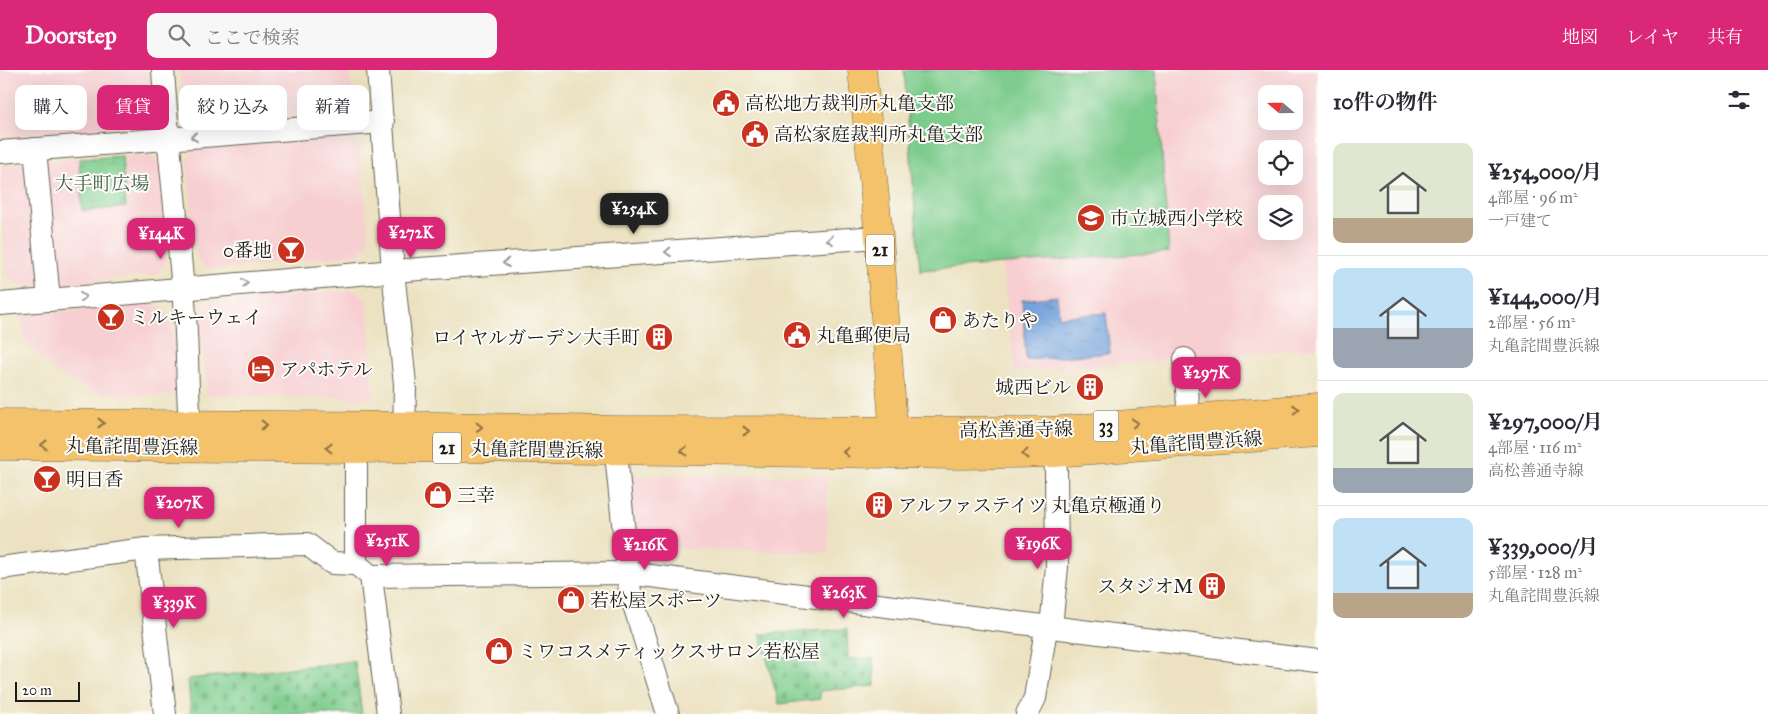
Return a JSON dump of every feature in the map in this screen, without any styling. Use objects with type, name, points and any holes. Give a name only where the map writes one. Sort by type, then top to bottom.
[{"type":"main road","name":"21","points":[[862,70],[879,237],[894,442]]},
{"type":"main road","name":"高松善通寺線","points":[[894,442],[1052,442],[1189,430],[1318,407]]},
{"type":"main road","name":"丸亀詫間豊浜線","points":[[0,423],[191,436],[894,442]]},
{"type":"main road","name":"丸亀詫間豊浜線","points":[[1189,430],[1318,433]]},
{"type":"main road","name":"丸亀詫間豊浜線","points":[[0,446],[191,436]]},
{"type":"street","points":[[163,70],[167,139],[183,288],[191,436]]},
{"type":"street","points":[[378,70],[393,271],[405,384],[404,437]]},
{"type":"street","points":[[0,152],[382,122]]},
{"type":"street","points":[[35,149],[49,300]]},
{"type":"street","points":[[0,304],[393,271],[879,237]]},
{"type":"street","points":[[1185,359],[1189,430]]},
{"type":"street","points":[[356,438],[363,570],[388,714]]},
{"type":"street","points":[[614,440],[630,592],[668,714]]},
{"type":"street","points":[[1027,714],[1035,698],[1045,635],[1051,627],[1057,567],[1056,471],[1052,442]]},
{"type":"street","points":[[0,568],[146,549],[307,544],[332,563],[363,570],[627,573],[1318,661]]},
{"type":"street","points":[[146,549],[164,714]]},
{"type":"shaded area","points":[[0,70],[149,70],[150,85],[97,85],[97,130],[6,137],[0,132]]},
{"type":"shaded area","points":[[179,70],[350,70],[351,85],[297,85],[297,115],[287,116],[287,85],[180,85]]},
{"type":"shaded area","name":"市立城西小学校","points":[[904,70],[1318,70],[1318,348],[1015,372],[1002,265],[920,270]]},
{"type":"shaded area","points":[[347,137],[360,146],[369,241],[358,255],[208,270],[196,258],[187,160],[194,149]]},
{"type":"shaded area","points":[[148,154],[160,164],[167,262],[155,275],[19,287],[7,275],[0,196],[0,174],[6,164]]},
{"type":"shaded area","points":[[355,290],[368,301],[374,399],[207,395],[199,314],[211,301]]},
{"type":"shaded area","points":[[157,304],[172,317],[177,395],[123,396],[101,393],[59,375],[24,340],[21,314]]},
{"type":"shaded area","points":[[629,475],[826,476],[829,553],[633,549]]},
{"type":"green space","points":[[904,70],[1156,70],[1169,252],[920,270]]},
{"type":"green space","name":"大手町広場","points":[[122,156],[126,207],[82,211],[79,159]]},
{"type":"green space","points":[[847,629],[848,659],[873,658],[875,686],[820,691],[820,699],[779,704],[760,634]]},
{"type":"green space","points":[[355,661],[362,714],[191,714],[188,679]]},
{"type":"water","points":[[1057,296],[1059,317],[1106,313],[1110,353],[1026,360],[1022,300]]},
{"type":"place","name":"高松地方裁判所丸亀支部","points":[[726,103]]},
{"type":"place","name":"高松家庭裁判所丸亀支部","points":[[755,134]]},
{"type":"place","name":"市立城西小学校","points":[[1091,218]]},
{"type":"place","name":"0番地","points":[[291,250]]},
{"type":"place","name":"ミルキーウェイ","points":[[111,317]]},
{"type":"place","name":"あたりや","points":[[943,320]]},
{"type":"place","name":"丸亀郵便局","points":[[797,335]]},
{"type":"place","name":"ロイヤルガーデン大手町","points":[[659,337]]},
{"type":"place","name":"アパホテル","points":[[261,369]]},
{"type":"place","name":"城西ビル","points":[[1090,387]]},
{"type":"place","name":"明日香","points":[[47,479]]},
{"type":"place","name":"三幸","points":[[438,495]]},
{"type":"place","name":"アルファステイツ 丸亀京極通り","points":[[879,505]]},
{"type":"place","name":"スタジオM","points":[[1212,586]]},
{"type":"place","name":"若松屋スポーツ","points":[[571,600]]},
{"type":"place","name":"ミワコスメティックスサロン若松屋","points":[[499,651]]}]
